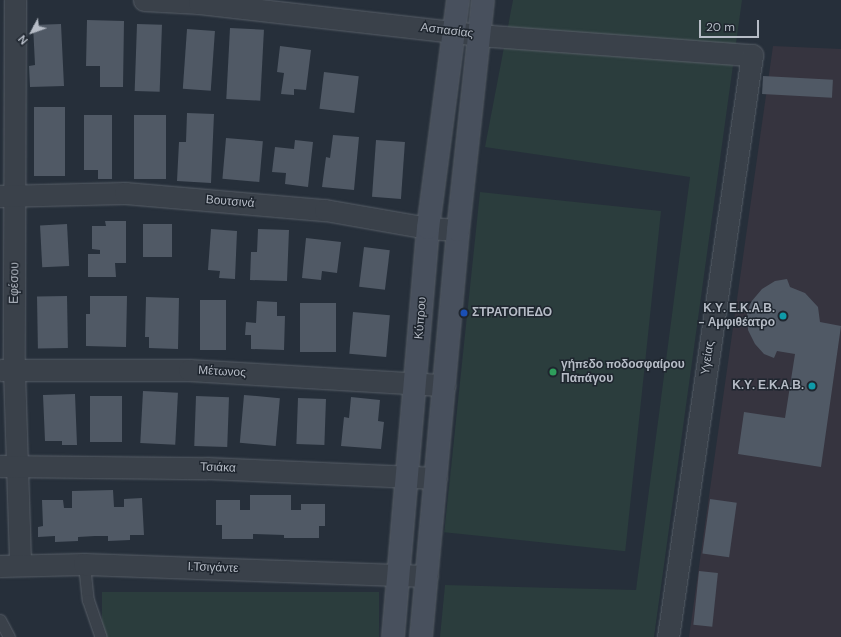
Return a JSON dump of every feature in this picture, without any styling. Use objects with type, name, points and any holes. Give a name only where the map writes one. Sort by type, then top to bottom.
[{"type":"street","name":"Εφέσου","points":[[15,0],[8,196],[7,370],[9,466],[20,565]]},
{"type":"street","name":"Ασπασίας","points":[[144,0],[199,3],[478,35],[752,55]]},
{"type":"street","name":"Κύπρου","points":[[393,637],[428,228],[458,0]]},
{"type":"street","points":[[421,637],[458,230],[483,0]]},
{"type":"street","name":"Υγείας","points":[[668,637],[752,55]]},
{"type":"street","name":"Βουτσινά","points":[[8,196],[140,194],[325,210],[428,228],[458,230]]},
{"type":"street","name":"Μέτωνος","points":[[7,370],[189,370],[445,385]]},
{"type":"street","name":"Τσιάκα","points":[[9,466],[207,468],[436,478]]},
{"type":"street","name":"Ι.Τσιγάντε","points":[[0,566],[84,564],[427,576]]},
{"type":"lane","points":[[84,564],[88,600],[101,637]]},
{"type":"lane","points":[[0,620],[9,637]]},
{"type":"shaded area","points":[[513,0],[742,0],[654,637],[440,637],[445,585],[636,590],[690,177],[485,147]]},
{"type":"shaded area","points":[[773,46],[841,49],[841,637],[689,637]]},
{"type":"shaded area","name":"γήπεδο ποδοσφαίρου Παπάγου","points":[[480,192],[661,211],[625,551],[444,532]]},
{"type":"shaded area","points":[[102,592],[379,592],[379,637],[102,637]]},
{"type":"building","points":[[87,20],[124,21],[123,87],[100,87],[100,66],[86,66]]},
{"type":"building","points":[[61,24],[64,86],[30,87],[29,66],[35,65],[33,25]]},
{"type":"building","points":[[137,24],[162,25],[160,92],[135,91]]},
{"type":"building","points":[[230,28],[264,30],[260,101],[226,99]]},
{"type":"building","points":[[187,29],[215,31],[211,91],[183,89]]},
{"type":"building","points":[[280,46],[311,50],[306,90],[294,89],[294,95],[281,94],[284,73],[277,72]]},
{"type":"building","points":[[324,72],[359,76],[354,113],[319,109]]},
{"type":"building","points":[[763,76],[833,80],[832,98],[762,94]]},
{"type":"building","points":[[34,107],[65,107],[65,176],[34,176]]},
{"type":"building","points":[[187,113],[214,114],[211,183],[177,181],[179,142],[186,142]]},
{"type":"building","points":[[84,115],[112,115],[112,179],[98,179],[98,170],[84,170]]},
{"type":"building","points":[[134,115],[166,115],[166,179],[134,179]]},
{"type":"building","points":[[333,135],[359,137],[354,190],[322,187],[326,157],[330,158]]},
{"type":"building","points":[[226,138],[263,141],[259,182],[222,179]]},
{"type":"building","points":[[295,140],[313,142],[308,187],[285,184],[286,173],[272,172],[275,147],[294,149]]},
{"type":"building","points":[[376,140],[405,142],[401,199],[372,197]]},
{"type":"building","points":[[105,221],[126,221],[126,263],[115,263],[116,277],[88,277],[88,254],[100,254],[100,250],[92,249],[92,226],[106,226]]},
{"type":"building","points":[[67,224],[69,266],[42,267],[40,225]]},
{"type":"building","points":[[143,224],[172,224],[172,257],[143,257]]},
{"type":"building","points":[[211,229],[237,231],[235,279],[219,278],[220,271],[208,270]]},
{"type":"building","points":[[258,229],[289,230],[287,281],[250,280],[251,252],[257,252]]},
{"type":"building","points":[[306,238],[341,242],[337,273],[322,271],[321,280],[302,278]]},
{"type":"building","points":[[364,247],[390,250],[385,290],[359,287]]},
{"type":"building","points":[[787,279],[790,287],[805,293],[818,307],[820,322],[841,326],[821,467],[738,454],[744,412],[785,418],[795,354],[777,351],[774,358],[764,354],[755,344],[748,330],[747,313],[751,302],[762,289],[775,281]]},
{"type":"building","points":[[67,296],[68,348],[38,349],[37,297]]},
{"type":"building","points":[[90,296],[127,296],[126,347],[86,346],[86,314],[90,314]]},
{"type":"building","points":[[146,297],[179,298],[178,349],[149,348],[149,337],[145,337]]},
{"type":"building","points":[[200,300],[226,300],[226,350],[200,350]]},
{"type":"building","points":[[257,301],[277,302],[277,316],[285,316],[284,350],[251,349],[251,335],[245,335],[246,322],[256,323]]},
{"type":"building","points":[[300,303],[336,303],[336,352],[300,352]]},
{"type":"building","points":[[353,312],[390,315],[386,357],[349,354]]},
{"type":"building","points":[[143,391],[178,393],[175,445],[140,443]]},
{"type":"building","points":[[75,394],[77,445],[62,445],[62,441],[45,441],[43,395]]},
{"type":"building","points":[[244,395],[280,398],[276,446],[240,443]]},
{"type":"building","points":[[90,396],[122,396],[122,442],[90,442]]},
{"type":"building","points":[[196,396],[229,397],[227,447],[194,446]]},
{"type":"building","points":[[351,397],[380,400],[378,421],[384,422],[381,449],[341,446],[344,417],[349,418]]},
{"type":"building","points":[[298,398],[326,399],[324,445],[296,444]]},
{"type":"building","points":[[113,490],[114,507],[124,507],[124,499],[142,498],[144,535],[130,535],[130,540],[108,541],[108,536],[95,536],[78,537],[78,541],[55,542],[55,536],[38,537],[38,527],[43,526],[42,500],[63,500],[64,508],[72,508],[72,491]]},
{"type":"building","points":[[250,495],[291,495],[291,510],[301,510],[301,504],[325,504],[325,526],[319,526],[319,538],[284,538],[284,535],[253,534],[253,539],[222,539],[222,525],[216,525],[216,500],[240,500],[240,510],[250,510]]},
{"type":"building","points":[[710,499],[737,503],[729,557],[702,553]]},
{"type":"building","points":[[699,571],[718,573],[712,627],[693,625]]},
{"type":"place","name":"ΣΤΡΑΤΟΠΕΔΟ","points":[[464,313]]},
{"type":"place","name":"Κ.Υ. Ε.Κ.Α.Β. - Αμφιθέατρο","points":[[783,316]]},
{"type":"place","name":"γήπεδο ποδοσφαίρου Παπάγου","points":[[553,372]]},
{"type":"place","name":"Κ.Υ. Ε.Κ.Α.Β.","points":[[812,386]]}]
